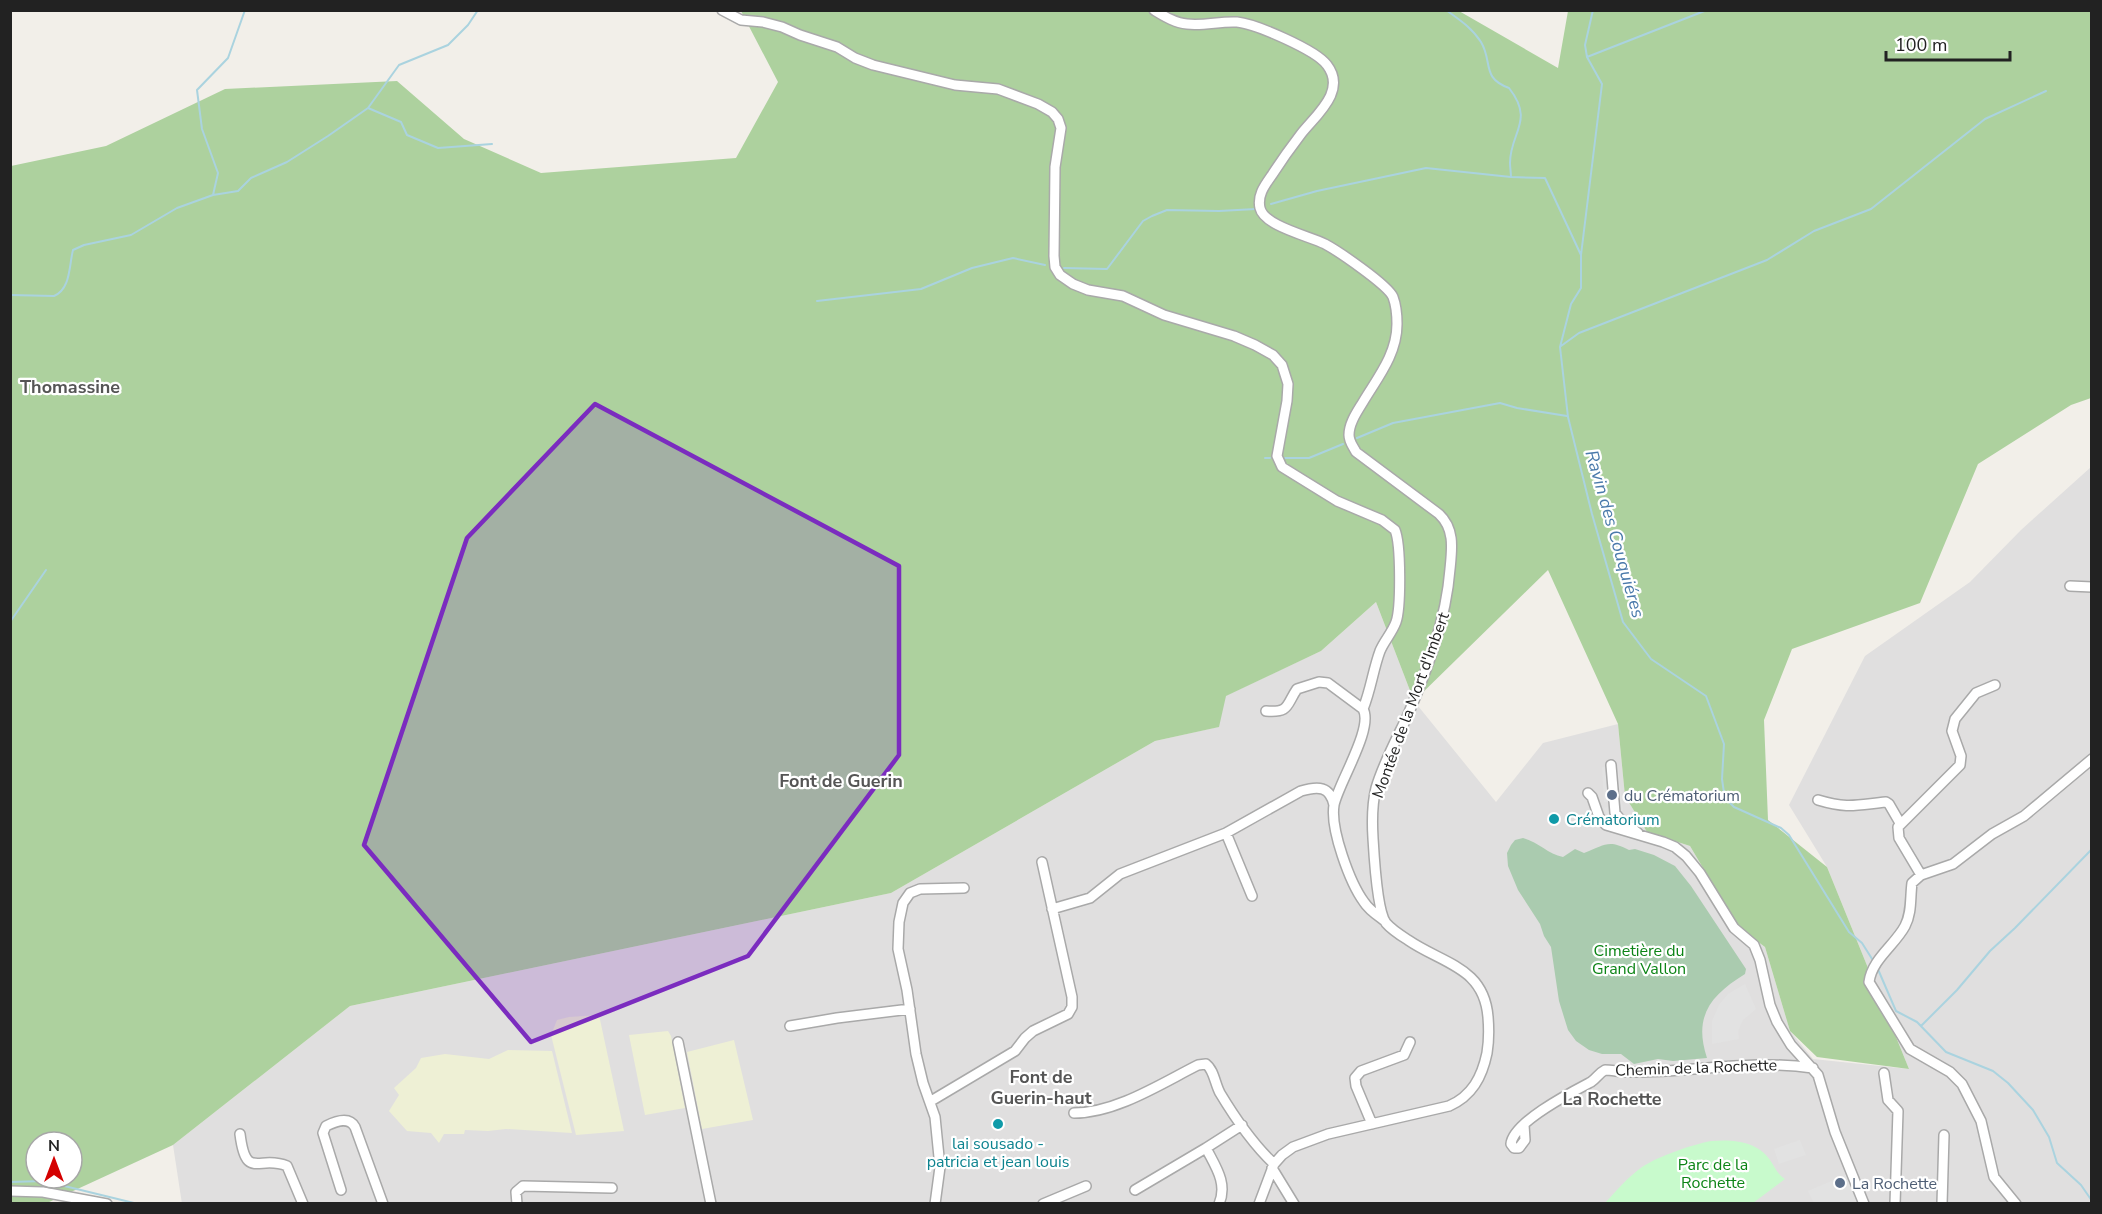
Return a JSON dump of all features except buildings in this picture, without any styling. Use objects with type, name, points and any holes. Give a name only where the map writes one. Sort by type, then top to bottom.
[{"type":"street","points":[[722,10],[741,20],[782,27],[800,36],[837,47],[873,65],[955,86],[998,89],[1038,104],[1052,112],[1061,128],[1055,167],[1054,256],[1055,267],[1060,275],[1072,284],[1088,290],[1123,296],[1164,315],[1234,336],[1273,355],[1282,365],[1288,384],[1277,456],[1282,467],[1337,501],[1382,519],[1395,530],[1400,549],[1398,613],[1393,630],[1381,650],[1372,686],[1363,709]]},
{"type":"street","name":"Montée de la Mort d'Imbert","points":[[1154,10],[1176,22],[1187,24],[1232,22],[1254,27],[1298,45],[1327,65],[1332,74],[1333,84],[1328,102],[1300,135],[1264,187],[1259,206],[1268,220],[1326,245],[1381,283],[1394,298],[1397,327],[1391,357],[1350,425],[1350,442],[1356,452],[1443,517],[1451,531],[1452,549],[1445,607],[1435,644],[1418,691],[1378,783],[1375,797],[1373,840],[1380,904],[1385,921]]},
{"type":"street","points":[[2070,586],[2091,587]]},
{"type":"street","points":[[1266,711],[1274,712],[1286,708],[1296,689],[1323,682],[1328,683],[1363,709],[1365,722],[1349,771],[1334,805]]},
{"type":"street","points":[[1920,875],[1899,838],[1900,823],[1960,765],[1962,756],[1953,733],[1954,722],[1976,693],[1995,686]]},
{"type":"street","points":[[2016,1203],[1994,1177],[1981,1121],[1962,1084],[1950,1072],[1910,1049],[1869,982],[1871,973],[1878,962],[1905,927],[1910,914],[1911,885],[1914,880],[1920,875],[1953,864],[1992,834],[2024,816],[2091,759]]},
{"type":"street","points":[[1611,765],[1615,813],[1641,835]]},
{"type":"street","points":[[1052,909],[1090,898],[1120,874],[1226,833],[1293,795],[1312,788],[1321,789],[1329,792],[1334,805],[1335,827],[1343,858],[1362,901],[1398,934],[1467,973],[1478,984],[1485,997],[1488,1045],[1479,1077],[1472,1091],[1449,1106],[1328,1134],[1298,1144],[1288,1150],[1273,1166],[1260,1203]]},
{"type":"street","points":[[1588,793],[1592,796],[1599,817],[1606,825],[1670,845],[1686,856],[1700,873],[1734,928],[1754,945],[1777,1022],[1791,1045],[1819,1077],[1835,1132],[1864,1203]]},
{"type":"street","points":[[1818,800],[1853,807],[1886,802],[1900,823]]},
{"type":"street","points":[[1226,833],[1252,896]]},
{"type":"street","points":[[931,1101],[1015,1052],[1033,1031],[1070,1012],[1072,997],[1042,862]]},
{"type":"street","points":[[935,1203],[940,1167],[935,1117],[916,1054],[898,939],[899,922],[905,898],[910,892],[920,889],[964,888]]},
{"type":"street","points":[[790,1026],[910,1009]]},
{"type":"street","points":[[678,1042],[711,1203]]},
{"type":"street","points":[[1372,1124],[1356,1086],[1355,1078],[1366,1068],[1404,1055],[1410,1042]]},
{"type":"street","points":[[1074,1113],[1101,1110],[1148,1091],[1198,1065],[1206,1064],[1210,1068],[1219,1091],[1273,1166],[1294,1203]]},
{"type":"street","name":"Chemin de la Rochette","points":[[1524,1125],[1565,1095],[1594,1080],[1605,1070],[1625,1072],[1778,1064],[1813,1068]]},
{"type":"street","points":[[1884,1073],[1888,1100],[1898,1111],[1896,1203]]},
{"type":"street","points":[[341,1190],[323,1133],[326,1126],[347,1120],[356,1126],[382,1203]]},
{"type":"street","points":[[1135,1190],[1242,1125]]},
{"type":"street","points":[[240,1134],[242,1154],[249,1161],[287,1166],[303,1203]]},
{"type":"street","points":[[1942,1203],[1944,1135]]},
{"type":"street","points":[[1206,1148],[1222,1181],[1223,1192],[1218,1203]]},
{"type":"street","points":[[517,1203],[516,1192],[523,1186],[612,1188]]},
{"type":"street","points":[[1042,1203],[1065,1199],[1086,1186]]},
{"type":"street","points":[[10,1191],[43,1192],[107,1203]]},
{"type":"highlighted area","points":[[595,404],[899,566],[899,755],[748,956],[531,1042],[364,845],[467,538]]},
{"type":"shaded area","points":[[2091,467],[2091,1203],[182,1204],[173,1145],[350,1006],[891,893],[1155,741],[1218,727],[1225,696],[1321,651],[1376,602],[1414,701],[1496,802],[1543,743],[1618,724],[1625,796],[1647,832],[1690,846],[1738,927],[1765,947],[1790,1031],[1813,1059],[1909,1069],[1827,867],[1789,805],[1865,656],[1970,582],[2021,530]]},
{"type":"shaded area","name":"du Crématorium","points":[[1618,766],[1623,811],[1609,821],[1604,808],[1610,806],[1610,802],[1604,802],[1602,767]]},
{"type":"shaded area","points":[[1745,984],[1756,1009],[1743,1020],[1738,1031],[1739,1039],[1712,1044],[1712,1021],[1719,1005],[1728,994]]},
{"type":"shaded area","points":[[1800,1140],[1806,1155],[1779,1164],[1774,1149]]},
{"type":"shaded area","name":"La Rochette","points":[[1848,1174],[1861,1203],[1814,1203],[1808,1191]]},
{"type":"green space","points":[[741,11],[1459,11],[1558,68],[1568,11],[2091,11],[2091,398],[2071,405],[1978,464],[1920,603],[1792,649],[1764,720],[1768,820],[1827,867],[1909,1069],[1817,1057],[1790,1031],[1765,947],[1738,927],[1690,846],[1647,832],[1625,796],[1618,724],[1548,570],[1414,701],[1376,602],[1321,651],[1226,696],[1219,727],[1155,741],[891,893],[350,1006],[173,1145],[84,1186],[84,1130],[24,1130],[24,1190],[75,1190],[47,1203],[11,1204],[11,166],[106,146],[225,89],[397,81],[464,139],[541,173],[736,158],[778,82]]},
{"type":"green space","name":"Cimetière du Grand Vallon","points":[[1523,838],[1563,857],[1575,849],[1584,853],[1611,844],[1654,855],[1675,866],[1691,886],[1746,969],[1745,974],[1723,990],[1708,1008],[1702,1030],[1707,1058],[1673,1061],[1658,1059],[1634,1064],[1621,1054],[1602,1054],[1589,1050],[1576,1041],[1568,1030],[1559,1001],[1551,947],[1540,924],[1518,890],[1508,866],[1507,853],[1511,845],[1515,840]]},
{"type":"green space","points":[[599,1015],[624,1131],[576,1135],[551,1035],[557,1020]]},
{"type":"green space","points":[[668,1031],[671,1036],[685,1108],[645,1115],[629,1035]]},
{"type":"green space","points":[[734,1040],[753,1120],[702,1129],[687,1052]]},
{"type":"green space","points":[[508,1050],[552,1051],[572,1133],[506,1129],[465,1130],[464,1134],[444,1134],[439,1143],[431,1133],[407,1131],[389,1111],[399,1095],[394,1088],[416,1068],[421,1058],[445,1054],[489,1059]]},
{"type":"green space","name":"Parc de la Rochette","points":[[1728,1140],[1751,1145],[1765,1154],[1785,1179],[1753,1203],[1605,1203],[1642,1167],[1675,1151],[1711,1141]]},
{"type":"waterway","points":[[213,195],[218,173],[202,129],[197,90],[228,58],[245,10]]},
{"type":"waterway","points":[[10,295],[54,296],[64,288],[73,250],[84,245],[131,235],[177,208],[213,195],[238,191],[251,178],[287,162],[368,108],[399,65],[448,45],[468,25],[478,10]]},
{"type":"waterway","points":[[1446,10],[1465,24],[1481,42],[1494,79],[1509,88],[1517,99],[1521,118],[1511,152],[1511,177],[1545,178],[1581,255]]},
{"type":"waterway","name":"Ravin des Couquiéres","points":[[1593,10],[1585,45],[1587,57],[1602,84],[1581,255],[1581,288],[1571,304],[1560,347],[1568,417],[1592,514],[1623,622],[1651,659],[1706,696],[1724,744],[1722,779],[1728,801],[1734,807],[1781,828],[1789,835],[1849,932],[1862,943],[1874,962]]},
{"type":"waterway","points":[[1587,57],[1707,10]]},
{"type":"waterway","points":[[1561,346],[1579,333],[1767,260],[1814,231],[1871,209],[1985,119],[2046,91]]},
{"type":"waterway","points":[[368,108],[401,122],[407,135],[438,148],[492,144]]},
{"type":"waterway","points":[[1271,204],[1317,191],[1426,168],[1511,177]]},
{"type":"waterway","points":[[1064,268],[1107,269],[1143,221],[1167,210],[1256,209]]},
{"type":"waterway","points":[[817,301],[921,289],[972,268],[1013,258],[1045,265]]},
{"type":"waterway","points":[[1357,438],[1393,423],[1500,403],[1567,416]]},
{"type":"waterway","points":[[1285,458],[1309,458],[1343,444]]},
{"type":"waterway","points":[[1265,458],[1270,458]]},
{"type":"waterway","points":[[10,622],[46,570]]},
{"type":"waterway","points":[[1921,1026],[1957,990],[1990,951],[2092,849]]},
{"type":"waterway","name":"Ravin des Couquiéres","points":[[1877,967],[1896,1011],[1917,1022],[1946,1052],[1993,1071],[2008,1083],[2033,1110],[2049,1137],[2057,1163],[2081,1185],[2092,1201]]},
{"type":"waterway","points":[[10,1182],[44,1181],[138,1204]]},
{"type":"place","name":"du Crématorium","points":[[1612,795]]},
{"type":"place","name":"Crématorium","points":[[1554,819]]},
{"type":"place","name":"lai sousado - patricia et jean louis","points":[[998,1124]]},
{"type":"place","name":"La Rochette","points":[[1840,1183]]},
{"type":"district","name":"Thomassine","points":[[70,387]]},
{"type":"district","name":"Font de Guerin","points":[[841,781]]},
{"type":"district","name":"Font de Guerin-haut","points":[[1041,1087]]},
{"type":"district","name":"La Rochette","points":[[1612,1099]]}]
